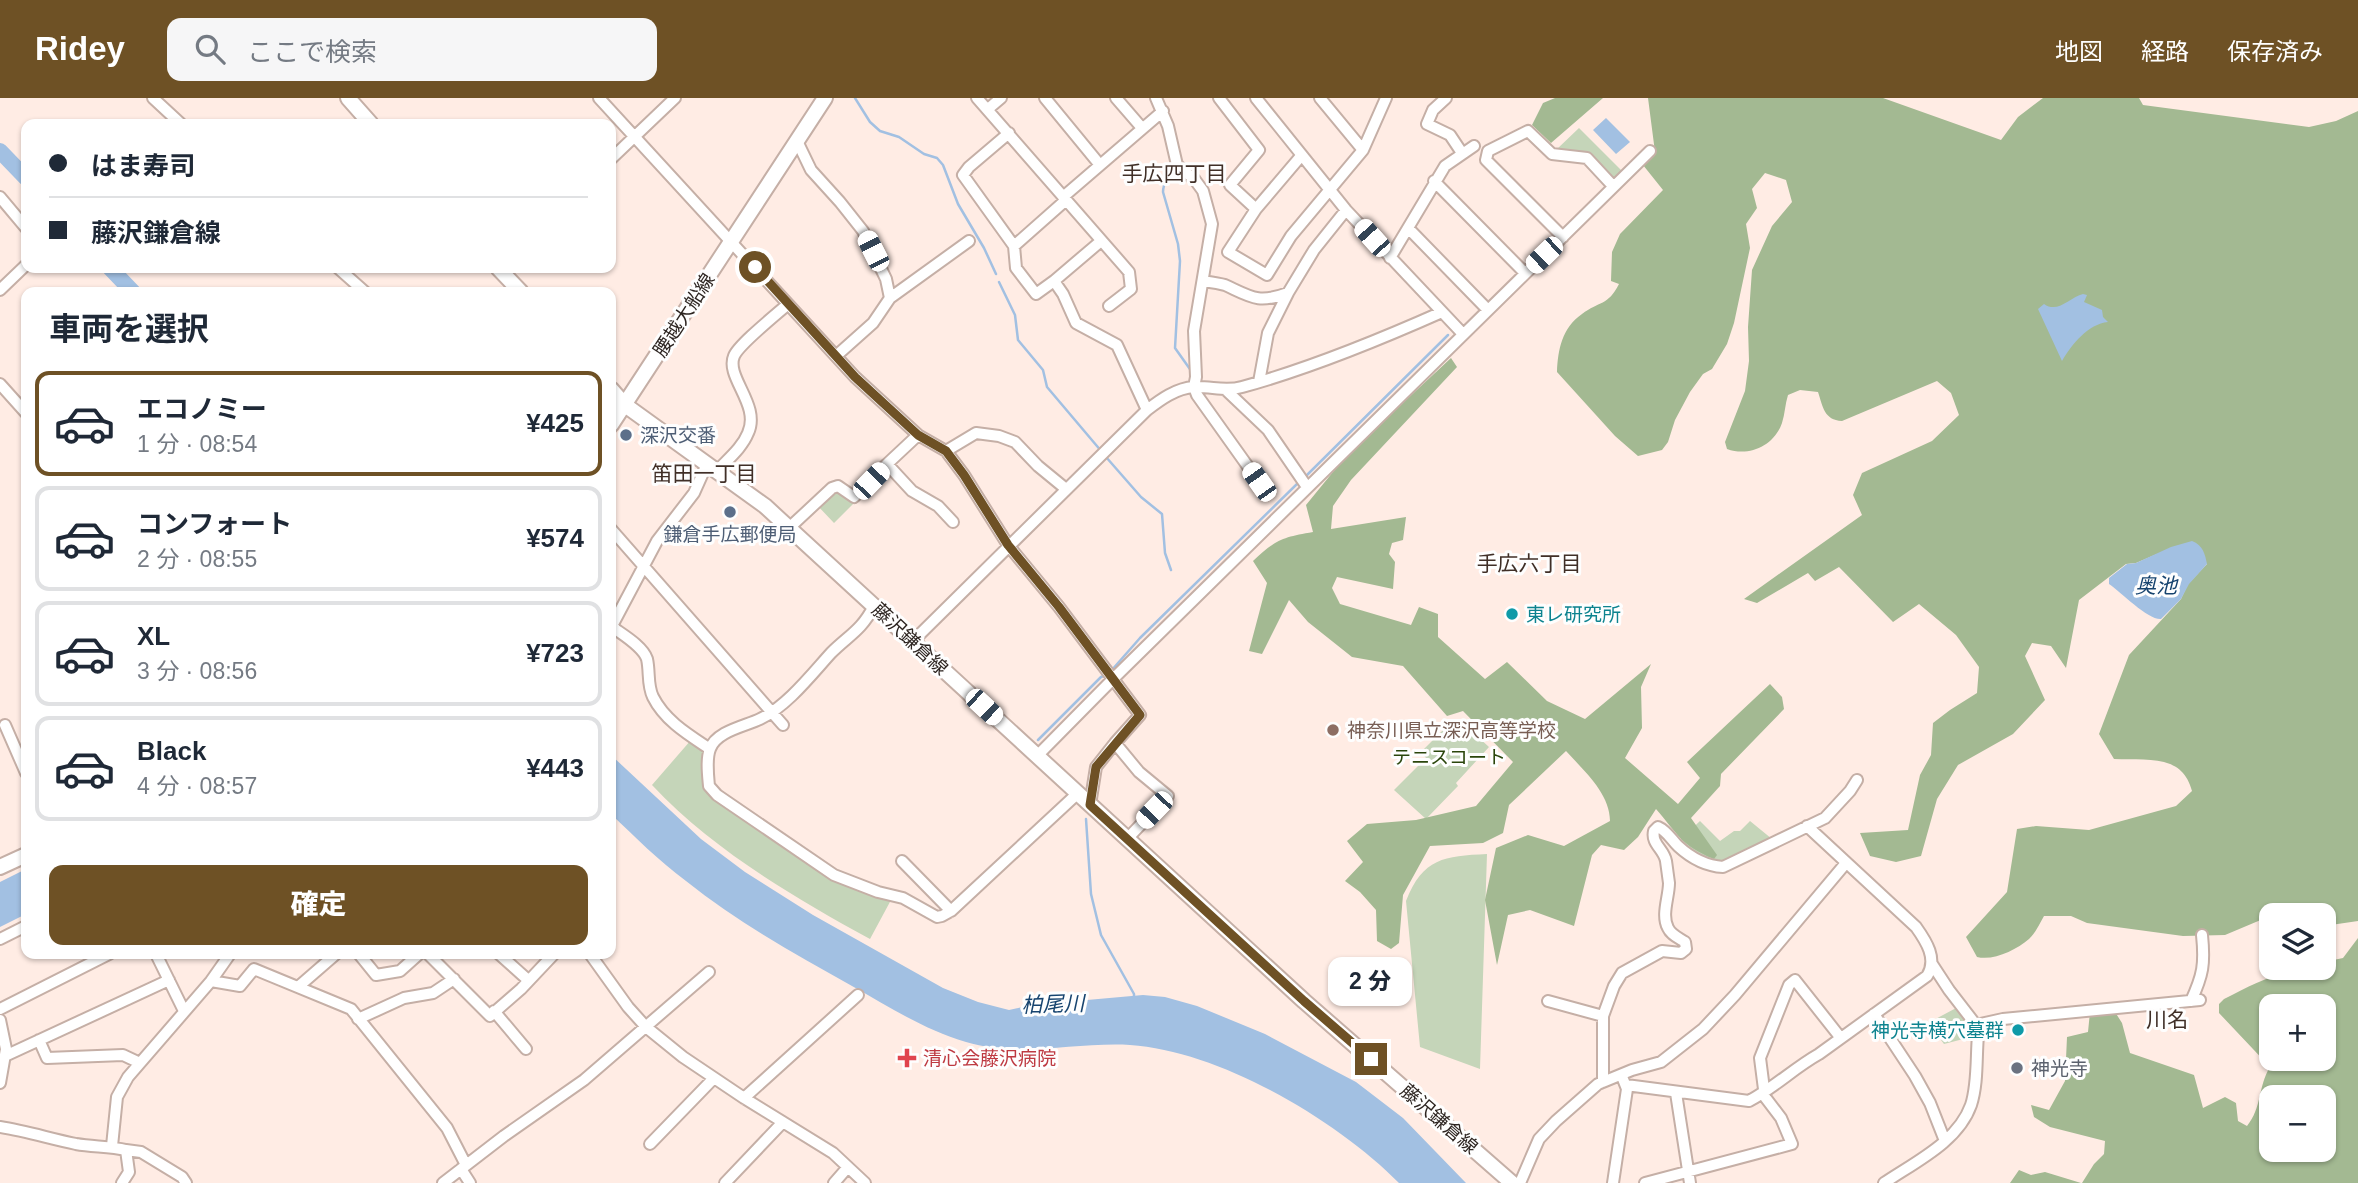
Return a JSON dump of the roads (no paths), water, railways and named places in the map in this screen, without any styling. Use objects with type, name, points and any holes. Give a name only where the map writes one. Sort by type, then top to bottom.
[{"type":"main road","points":[[348,98],[367,119]]},
{"type":"main road","name":"腰越大船線","points":[[616,418],[825,98]]},
{"type":"main road","points":[[503,273],[516,287]]},
{"type":"main road","name":"藤沢鎌倉線","points":[[616,395],[625,405],[765,506],[1304,1001],[1512,1183]]},
{"type":"main road","points":[[0,867],[21,857]]},
{"type":"street","points":[[152,98],[175,119]]},
{"type":"street","points":[[599,98],[855,377],[918,435],[946,451],[1008,545],[1114,678],[1140,715],[1096,767],[1090,805]]},
{"type":"street","points":[[616,154],[675,98]]},
{"type":"street","points":[[977,98],[1129,272],[1131,289],[1109,306]]},
{"type":"street","points":[[988,110],[1002,98]]},
{"type":"street","points":[[1045,98],[1100,165]]},
{"type":"street","points":[[1116,98],[1142,128]]},
{"type":"street","points":[[1156,98],[1163,111],[1177,165],[1195,180],[1203,191],[1212,224],[1194,331],[1194,387],[1259,482]]},
{"type":"street","points":[[1219,98],[1259,150],[1230,185],[1256,209]]},
{"type":"street","points":[[1256,98],[1346,210],[1463,334]]},
{"type":"street","points":[[1320,98],[1363,150]]},
{"type":"street","points":[[1301,156],[1256,209],[1228,252],[1267,275],[1292,236],[1363,150],[1386,98]]},
{"type":"street","points":[[1446,98],[1433,110],[1427,124],[1450,135],[1462,153]]},
{"type":"street","points":[[1014,246],[1100,165],[1163,111]]},
{"type":"street","points":[[1563,237],[1486,159],[1488,151],[1528,131],[1552,154],[1587,158],[1614,186]]},
{"type":"street","points":[[1009,133],[969,167],[964,175],[1014,246],[1016,268],[1036,294],[1101,241]]},
{"type":"street","points":[[797,141],[811,170],[863,231],[886,279],[890,298]]},
{"type":"street","points":[[1390,258],[1445,166],[1474,146]]},
{"type":"street","points":[[1037,756],[1650,151]]},
{"type":"street","points":[[1434,181],[1525,273]]},
{"type":"street","points":[[0,197],[21,222]]},
{"type":"street","points":[[1259,382],[1268,333],[1288,293],[1314,250],[1346,210]]},
{"type":"street","points":[[1408,228],[1488,310]]},
{"type":"street","points":[[836,356],[873,323],[890,298],[969,241]]},
{"type":"street","points":[[0,290],[21,270]]},
{"type":"street","points":[[344,273],[359,287]]},
{"type":"street","points":[[1054,281],[1076,323],[1117,345],[1147,410]]},
{"type":"street","points":[[1203,281],[1224,285],[1253,298],[1267,299],[1288,293]]},
{"type":"street","points":[[616,618],[657,541],[712,467],[745,440],[750,430],[748,402],[732,367],[734,354],[788,304]]},
{"type":"street","points":[[913,641],[1147,410],[1170,395],[1194,387],[1227,391],[1259,382],[1402,330],[1442,312]]},
{"type":"street","points":[[0,384],[21,407]]},
{"type":"street","points":[[1227,391],[1268,430],[1307,487]]},
{"type":"street","points":[[946,451],[976,433],[1009,439],[1066,489]]},
{"type":"street","points":[[789,528],[832,488],[838,486],[854,497],[918,435]]},
{"type":"street","points":[[887,464],[912,491],[937,506],[953,522]]},
{"type":"street","points":[[616,535],[783,726]]},
{"type":"street","points":[[874,606],[859,630],[831,653],[819,669],[772,713],[757,721],[741,724],[716,741],[710,749],[707,772],[709,786],[718,795],[834,875],[878,892],[903,898],[931,915],[942,916],[951,911],[1077,794]]},
{"type":"street","points":[[616,630],[645,655],[648,661],[649,684],[656,701],[684,734],[710,749]]},
{"type":"street","points":[[5,726],[21,762]]},
{"type":"street","points":[[1115,743],[1139,772],[1168,796],[1127,839]]},
{"type":"street","points":[[1603,1082],[1602,1016],[1622,972],[1662,951],[1681,953],[1686,949],[1685,942],[1674,936],[1665,919],[1669,884],[1666,858],[1656,846],[1654,831],[1658,827],[1663,829],[1679,847],[1694,858],[1709,866],[1723,867],[1825,818],[1857,780]]},
{"type":"street","points":[[1808,826],[1916,927],[1928,943],[1932,964],[1976,1025],[1975,1081],[1965,1118],[1945,1141],[1884,1183]]},
{"type":"street","points":[[902,861],[951,911]]},
{"type":"street","points":[[1520,1183],[1539,1139],[1565,1112],[1603,1082],[1623,1080],[1661,1062],[1716,1017],[1846,863]]},
{"type":"street","points":[[0,939],[21,928]]},
{"type":"street","points":[[1976,1025],[2003,1019],[2195,1000],[2205,961],[2202,935]]},
{"type":"street","points":[[0,1009],[99,959]]},
{"type":"street","points":[[158,959],[184,1011]]},
{"type":"street","points":[[112,1146],[117,1097],[128,1077],[211,981],[226,959]]},
{"type":"street","points":[[298,987],[331,959]]},
{"type":"street","points":[[363,959],[376,975],[400,971],[413,959]]},
{"type":"street","points":[[433,959],[490,1016],[521,989],[549,959]]},
{"type":"street","points":[[505,959],[528,980]]},
{"type":"street","points":[[594,959],[646,1027],[714,1078],[833,1153],[865,1183]]},
{"type":"street","points":[[1623,1080],[1675,1093],[1749,1101],[1765,1093],[1800,1064],[1927,976],[1932,964]]},
{"type":"street","points":[[211,981],[240,986],[254,969],[351,1009],[447,1128],[470,1183]]},
{"type":"street","points":[[443,1183],[584,1080],[709,972]]},
{"type":"street","points":[[358,1019],[404,998],[433,993],[454,979]]},
{"type":"street","points":[[5,1056],[169,980]]},
{"type":"street","points":[[1646,1183],[1792,1144],[1781,1118],[1765,1097],[1760,1058],[1789,985],[1795,980],[1840,1037]]},
{"type":"street","points":[[744,1098],[858,995]]},
{"type":"street","points":[[1548,1001],[1602,1016]]},
{"type":"street","points":[[494,1011],[526,1049]]},
{"type":"street","points":[[1874,1014],[1915,1076],[1930,1103],[1945,1141]]},
{"type":"street","points":[[0,1020],[6,1049],[0,1083]]},
{"type":"street","points":[[39,1040],[47,1058],[123,1055],[140,1063]]},
{"type":"street","points":[[650,1144],[714,1078]]},
{"type":"street","points":[[1613,1183],[1623,1080]]},
{"type":"street","points":[[1675,1093],[1690,1183]]},
{"type":"street","points":[[725,1183],[783,1122]]},
{"type":"street","points":[[0,1127],[72,1143],[112,1146],[141,1152],[182,1177],[186,1183]]},
{"type":"street","points":[[122,1183],[129,1172],[126,1150]]},
{"type":"street","points":[[834,1183],[848,1167]]},
{"type":"water","points":[[1606,118],[1630,142],[1616,154],[1593,130]]},
{"type":"water","points":[[2083,294],[2087,295],[2084,302],[2102,310],[2103,317],[2108,322],[2087,331],[2062,361],[2038,309],[2044,304],[2049,307],[2059,306]]},
{"type":"water","name":"奥池","points":[[2192,541],[2201,547],[2207,564],[2189,584],[2181,599],[2161,619],[2142,611],[2109,584],[2109,578],[2127,564]]},
{"type":"water","name":"柏尾川","points":[[616,760],[701,839],[745,872],[813,915],[943,988],[978,1002],[1009,1010],[1031,1005],[1143,995],[1165,997],[1197,1006],[1265,1034],[1356,1082],[1403,1118],[1466,1183],[1399,1183],[1373,1159],[1310,1113],[1238,1075],[1201,1060],[1165,1050],[1130,1045],[1007,1049],[986,1047],[951,1037],[894,1010],[746,924],[705,896],[616,819]]},
{"type":"water","points":[[21,872],[21,916],[0,927],[0,882]]},
{"type":"waterway","points":[[855,98],[870,122],[880,131],[899,137],[924,154],[937,158],[943,165],[958,204],[996,274]]},
{"type":"waterway","points":[[0,151],[21,173]]},
{"type":"waterway","points":[[1172,161],[1163,192],[1178,244],[1180,261],[1175,348],[1192,372]]},
{"type":"waterway","points":[[115,273],[128,287]]},
{"type":"waterway","points":[[999,282],[1015,315],[1018,340],[1043,370],[1047,387],[1102,452]]},
{"type":"waterway","points":[[1304,478],[1448,335]]},
{"type":"waterway","points":[[1106,457],[1141,497],[1162,514],[1165,553],[1171,570]]},
{"type":"waterway","points":[[1111,671],[1140,638],[1299,482]]},
{"type":"waterway","points":[[1038,740],[1106,675]]},
{"type":"waterway","points":[[1086,819],[1091,894],[1101,935],[1134,998]]},
{"type":"place","name":"深沢交番","points":[[626,435]]},
{"type":"place","name":"鎌倉手広郵便局","points":[[730,512]]},
{"type":"place","name":"東レ研究所","points":[[1512,614]]},
{"type":"place","name":"神奈川県立深沢高等学校","points":[[1333,730]]},
{"type":"place","name":"神光寺横穴墓群","points":[[2018,1030]]},
{"type":"place","name":"清心会藤沢病院","points":[[907,1058]]},
{"type":"place","name":"神光寺","points":[[2017,1068]]},
{"type":"district","name":"手広四丁目","points":[[1174,173]]},
{"type":"district","name":"笛田一丁目","points":[[704,473]]},
{"type":"district","name":"手広六丁目","points":[[1529,563]]},
{"type":"district","name":"川名","points":[[2167,1019]]},
{"type":"park label","name":"テニスコート","points":[[1449,757]]}]
